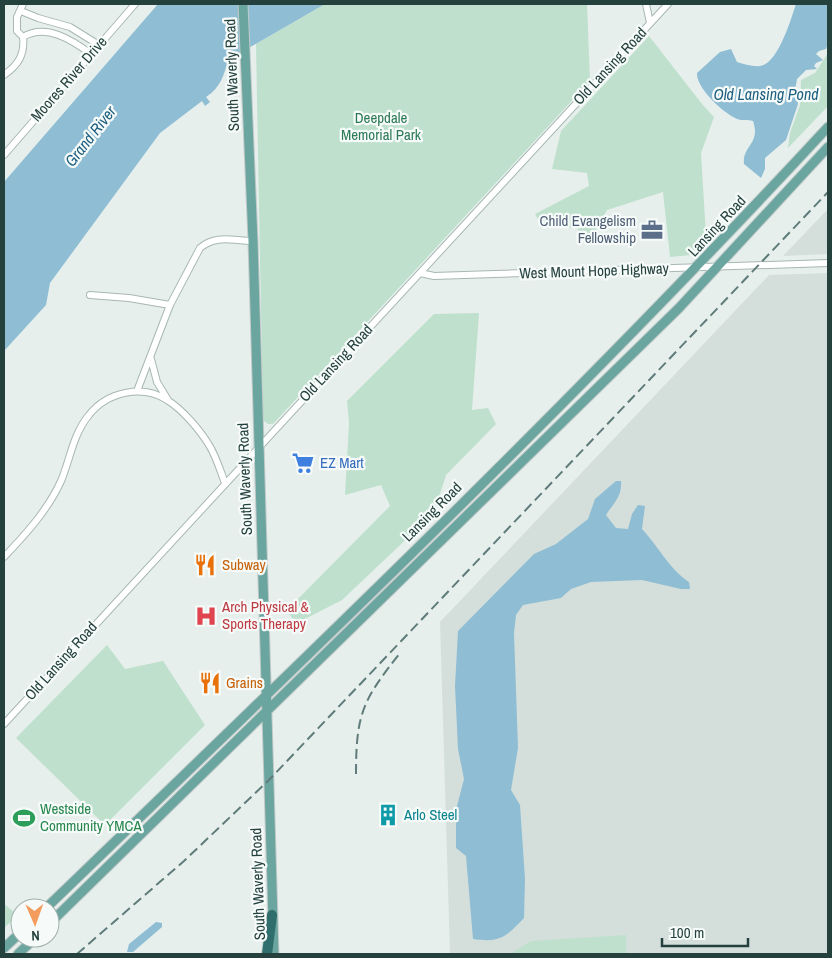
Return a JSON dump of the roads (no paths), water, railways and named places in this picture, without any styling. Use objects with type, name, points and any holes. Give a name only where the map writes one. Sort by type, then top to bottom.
[{"type":"highway","points":[[267,954],[272,915]]},
{"type":"main road","name":"South Waverly Road","points":[[243,4],[274,954]]},
{"type":"main road","name":"Lansing Road","points":[[56,898],[267,696],[697,268],[828,126]]},
{"type":"main road","name":"Lansing Road","points":[[60,913],[679,308],[828,147]]},
{"type":"street","name":"Moores River Drive","points":[[4,155],[135,4]]},
{"type":"street","points":[[646,4],[650,23]]},
{"type":"street","name":"Old Lansing Road","points":[[4,724],[668,4]]},
{"type":"street","points":[[4,75],[14,68],[20,60],[24,48],[23,38],[17,31],[17,17],[22,7],[38,18],[70,27],[99,46]]},
{"type":"street","points":[[23,38],[32,32],[43,31],[65,37],[91,54]]},
{"type":"street","points":[[137,392],[170,305],[200,248],[207,242],[218,239],[252,241]]},
{"type":"street","name":"West Mount Hope Highway","points":[[420,273],[434,276],[828,263]]},
{"type":"street","points":[[90,295],[129,298],[170,305]]},
{"type":"street","points":[[150,359],[157,382],[168,400],[208,443],[225,483]]},
{"type":"street","points":[[4,557],[27,534],[60,483],[78,432],[89,415],[102,401],[137,392],[168,400]]},
{"type":"water","name":"Grand River","points":[[158,4],[325,4],[228,60],[221,81],[215,90],[206,97],[210,102],[205,106],[202,101],[160,133],[50,283],[46,305],[4,351],[4,182]]},
{"type":"water","name":"Old Lansing Pond","points":[[796,4],[828,4],[828,44],[826,49],[816,54],[823,60],[814,66],[817,69],[806,70],[797,79],[795,90],[798,104],[786,140],[765,158],[765,169],[761,178],[744,164],[744,158],[755,135],[753,121],[737,119],[718,106],[701,86],[697,73],[720,52],[731,49],[737,62],[754,66],[767,63],[773,58],[783,40]]},
{"type":"water","points":[[616,481],[621,481],[620,491],[606,515],[616,528],[628,529],[632,514],[638,505],[645,506],[642,529],[676,571],[689,582],[690,589],[681,589],[642,580],[591,582],[571,589],[561,598],[523,605],[516,615],[514,633],[518,748],[511,790],[520,805],[525,879],[524,918],[502,937],[490,940],[473,939],[466,856],[456,848],[456,810],[464,779],[458,749],[455,686],[458,631],[534,554],[556,544],[588,519],[595,499]]},
{"type":"water","points":[[156,922],[162,923],[162,927],[133,952],[127,952],[129,944]]},
{"type":"railway","points":[[77,954],[184,861],[269,780],[828,192]]},
{"type":"railway","points":[[356,774],[358,736],[364,708],[378,683],[400,653]]},
{"type":"place","name":"Child Evangelism Fellowship","points":[[652,230]]},
{"type":"place","name":"EZ Mart","points":[[303,463]]},
{"type":"place","name":"Subway","points":[[205,565]]},
{"type":"place","name":"Arch Physical & Sports Therapy","points":[[206,616]]},
{"type":"place","name":"Grains","points":[[210,683]]},
{"type":"place","name":"Arlo Steel","points":[[388,815]]},
{"type":"place","name":"Westside Community YMCA","points":[[24,818]]},
{"type":"park label","name":"Deepdale Memorial Park","points":[[381,126]]}]
